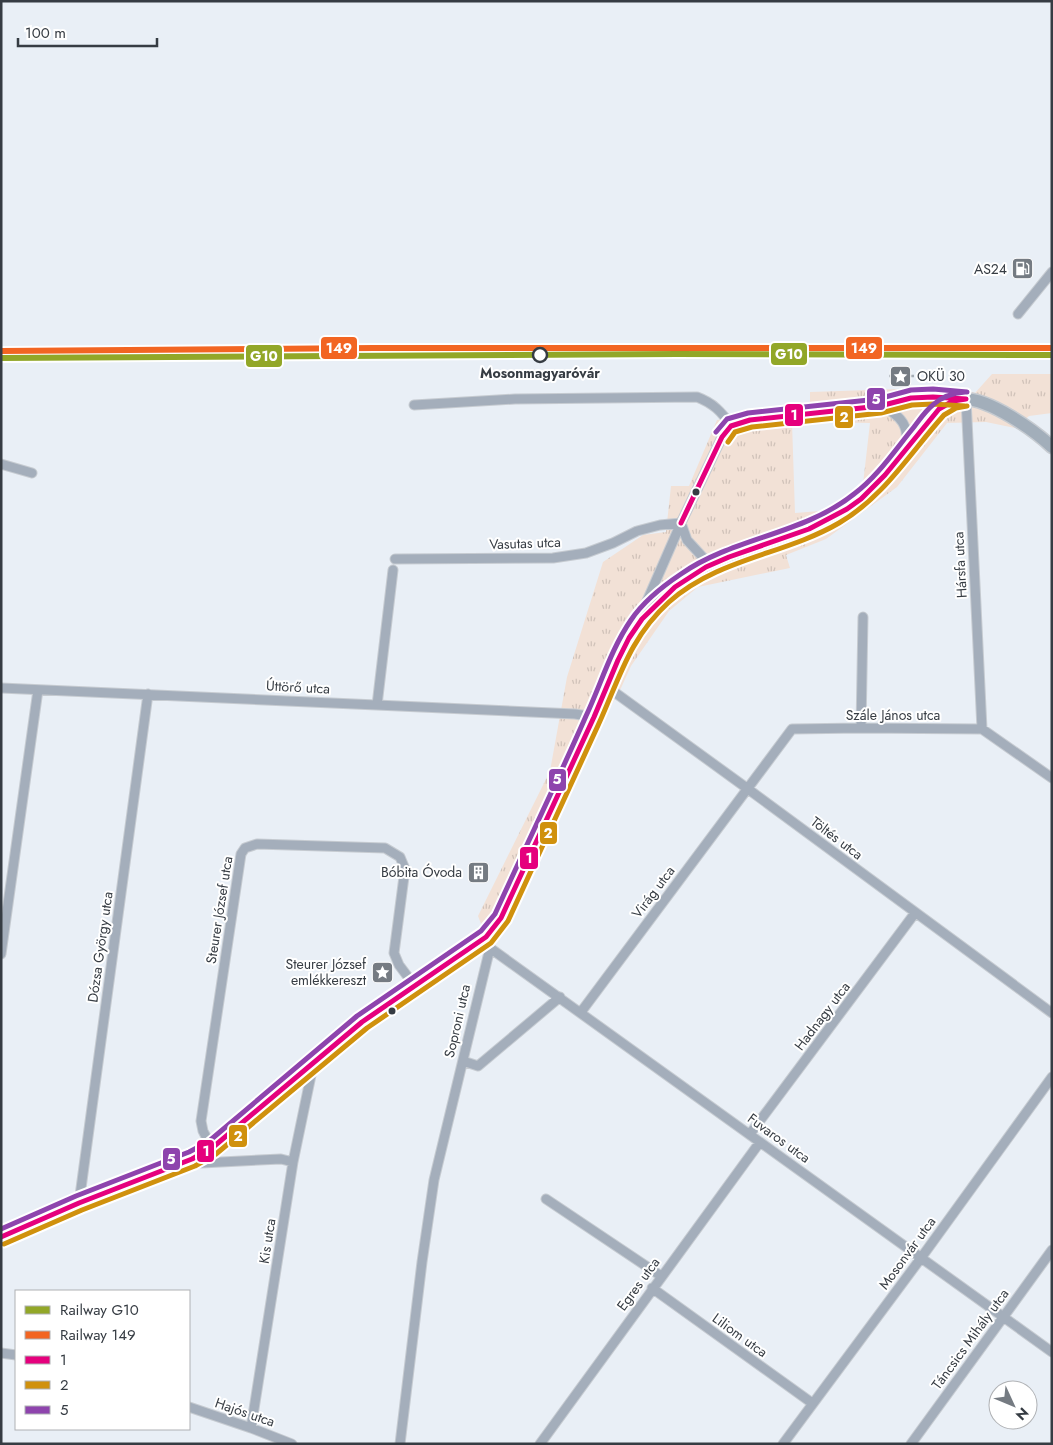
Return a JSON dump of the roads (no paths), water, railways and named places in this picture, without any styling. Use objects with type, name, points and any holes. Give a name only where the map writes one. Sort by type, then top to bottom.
[{"type":"street","points":[[1018,314],[1052,272]]},
{"type":"street","points":[[414,405],[515,398],[698,397],[710,402],[724,414],[731,426]]},
{"type":"street","points":[[636,626],[722,437],[731,426],[750,420],[880,406],[890,402],[913,398],[953,398],[966,399],[991,407],[1019,421],[1041,436],[1052,447]]},
{"type":"street","name":"Soproni utca","points":[[400,1444],[434,1180],[463,1061],[488,943],[594,717],[606,686],[636,626],[650,610],[679,584],[696,572],[710,565],[806,532],[848,509],[865,495],[939,409],[953,401],[966,399]]},
{"type":"street","name":"Hársfa utca","points":[[966,399],[982,729]]},
{"type":"street","points":[[880,406],[895,413],[903,423],[906,434],[903,452]]},
{"type":"street","points":[[1,464],[32,473]]},
{"type":"street","points":[[682,523],[687,540],[710,565]]},
{"type":"street","name":"Vasutas utca","points":[[395,558],[553,558],[586,553],[638,531],[660,525],[682,523]]},
{"type":"street","points":[[377,705],[392,570]]},
{"type":"street","points":[[861,728],[863,617]]},
{"type":"street","name":"Töltés utca","points":[[606,686],[1052,1013]]},
{"type":"street","name":"Úttörő utca","points":[[1,688],[575,714],[594,717]]},
{"type":"street","points":[[1,954],[38,690]]},
{"type":"street","name":"Dózsa György utca","points":[[79,1203],[148,694]]},
{"type":"street","name":"Szále János utca","points":[[748,789],[792,729],[982,729]]},
{"type":"street","points":[[982,729],[1052,778]]},
{"type":"street","name":"Virág utca","points":[[581,1012],[748,789]]},
{"type":"street","name":"Steurer József utca","points":[[212,1148],[203,1131],[201,1121],[241,854],[245,848],[257,844],[384,848],[400,858],[406,869],[394,953],[399,965],[414,985]]},
{"type":"street","name":"Hadnagy utca","points":[[750,1134],[915,913]]},
{"type":"street","points":[[1,1237],[79,1203],[192,1159],[212,1148],[314,1060],[362,1022],[414,985],[488,943]]},
{"type":"street","name":"Fuvaros utca","points":[[488,943],[1052,1352]]},
{"type":"street","points":[[463,1061],[478,1066],[560,997]]},
{"type":"street","name":"Kis utca","points":[[251,1428],[294,1162],[314,1060]]},
{"type":"street","name":"Mosonvár utca","points":[[783,1444],[1052,1077]]},
{"type":"street","name":"Egres utca","points":[[540,1444],[760,1142]]},
{"type":"street","points":[[192,1159],[201,1163],[281,1159],[294,1162]]},
{"type":"street","points":[[546,1199],[661,1276]]},
{"type":"street","name":"Táncsics Mihály utca","points":[[911,1444],[1052,1250]]},
{"type":"street","name":"Liliom utca","points":[[652,1288],[812,1404]]},
{"type":"street","points":[[1,1353],[15,1355]]},
{"type":"street","name":"Hajós utca","points":[[190,1407],[292,1444]]},
{"type":"railway","points":[[889,376],[914,376]]},
{"type":"rail line","name":"149","points":[[1,351],[374,348],[1052,348]]},
{"type":"rail line","name":"G10","points":[[1,358],[677,354],[1052,355]]},
{"type":"place","name":"AS24","points":[[1023,269]]},
{"type":"place","name":"Mosonmagyaróvár","points":[[540,355]]},
{"type":"place","name":"OKÜ 30","points":[[901,376]]},
{"type":"place","name":"Bóbita Óvoda","points":[[478,872]]},
{"type":"place","name":"Steurer József emlékkereszt","points":[[382,972]]}]
